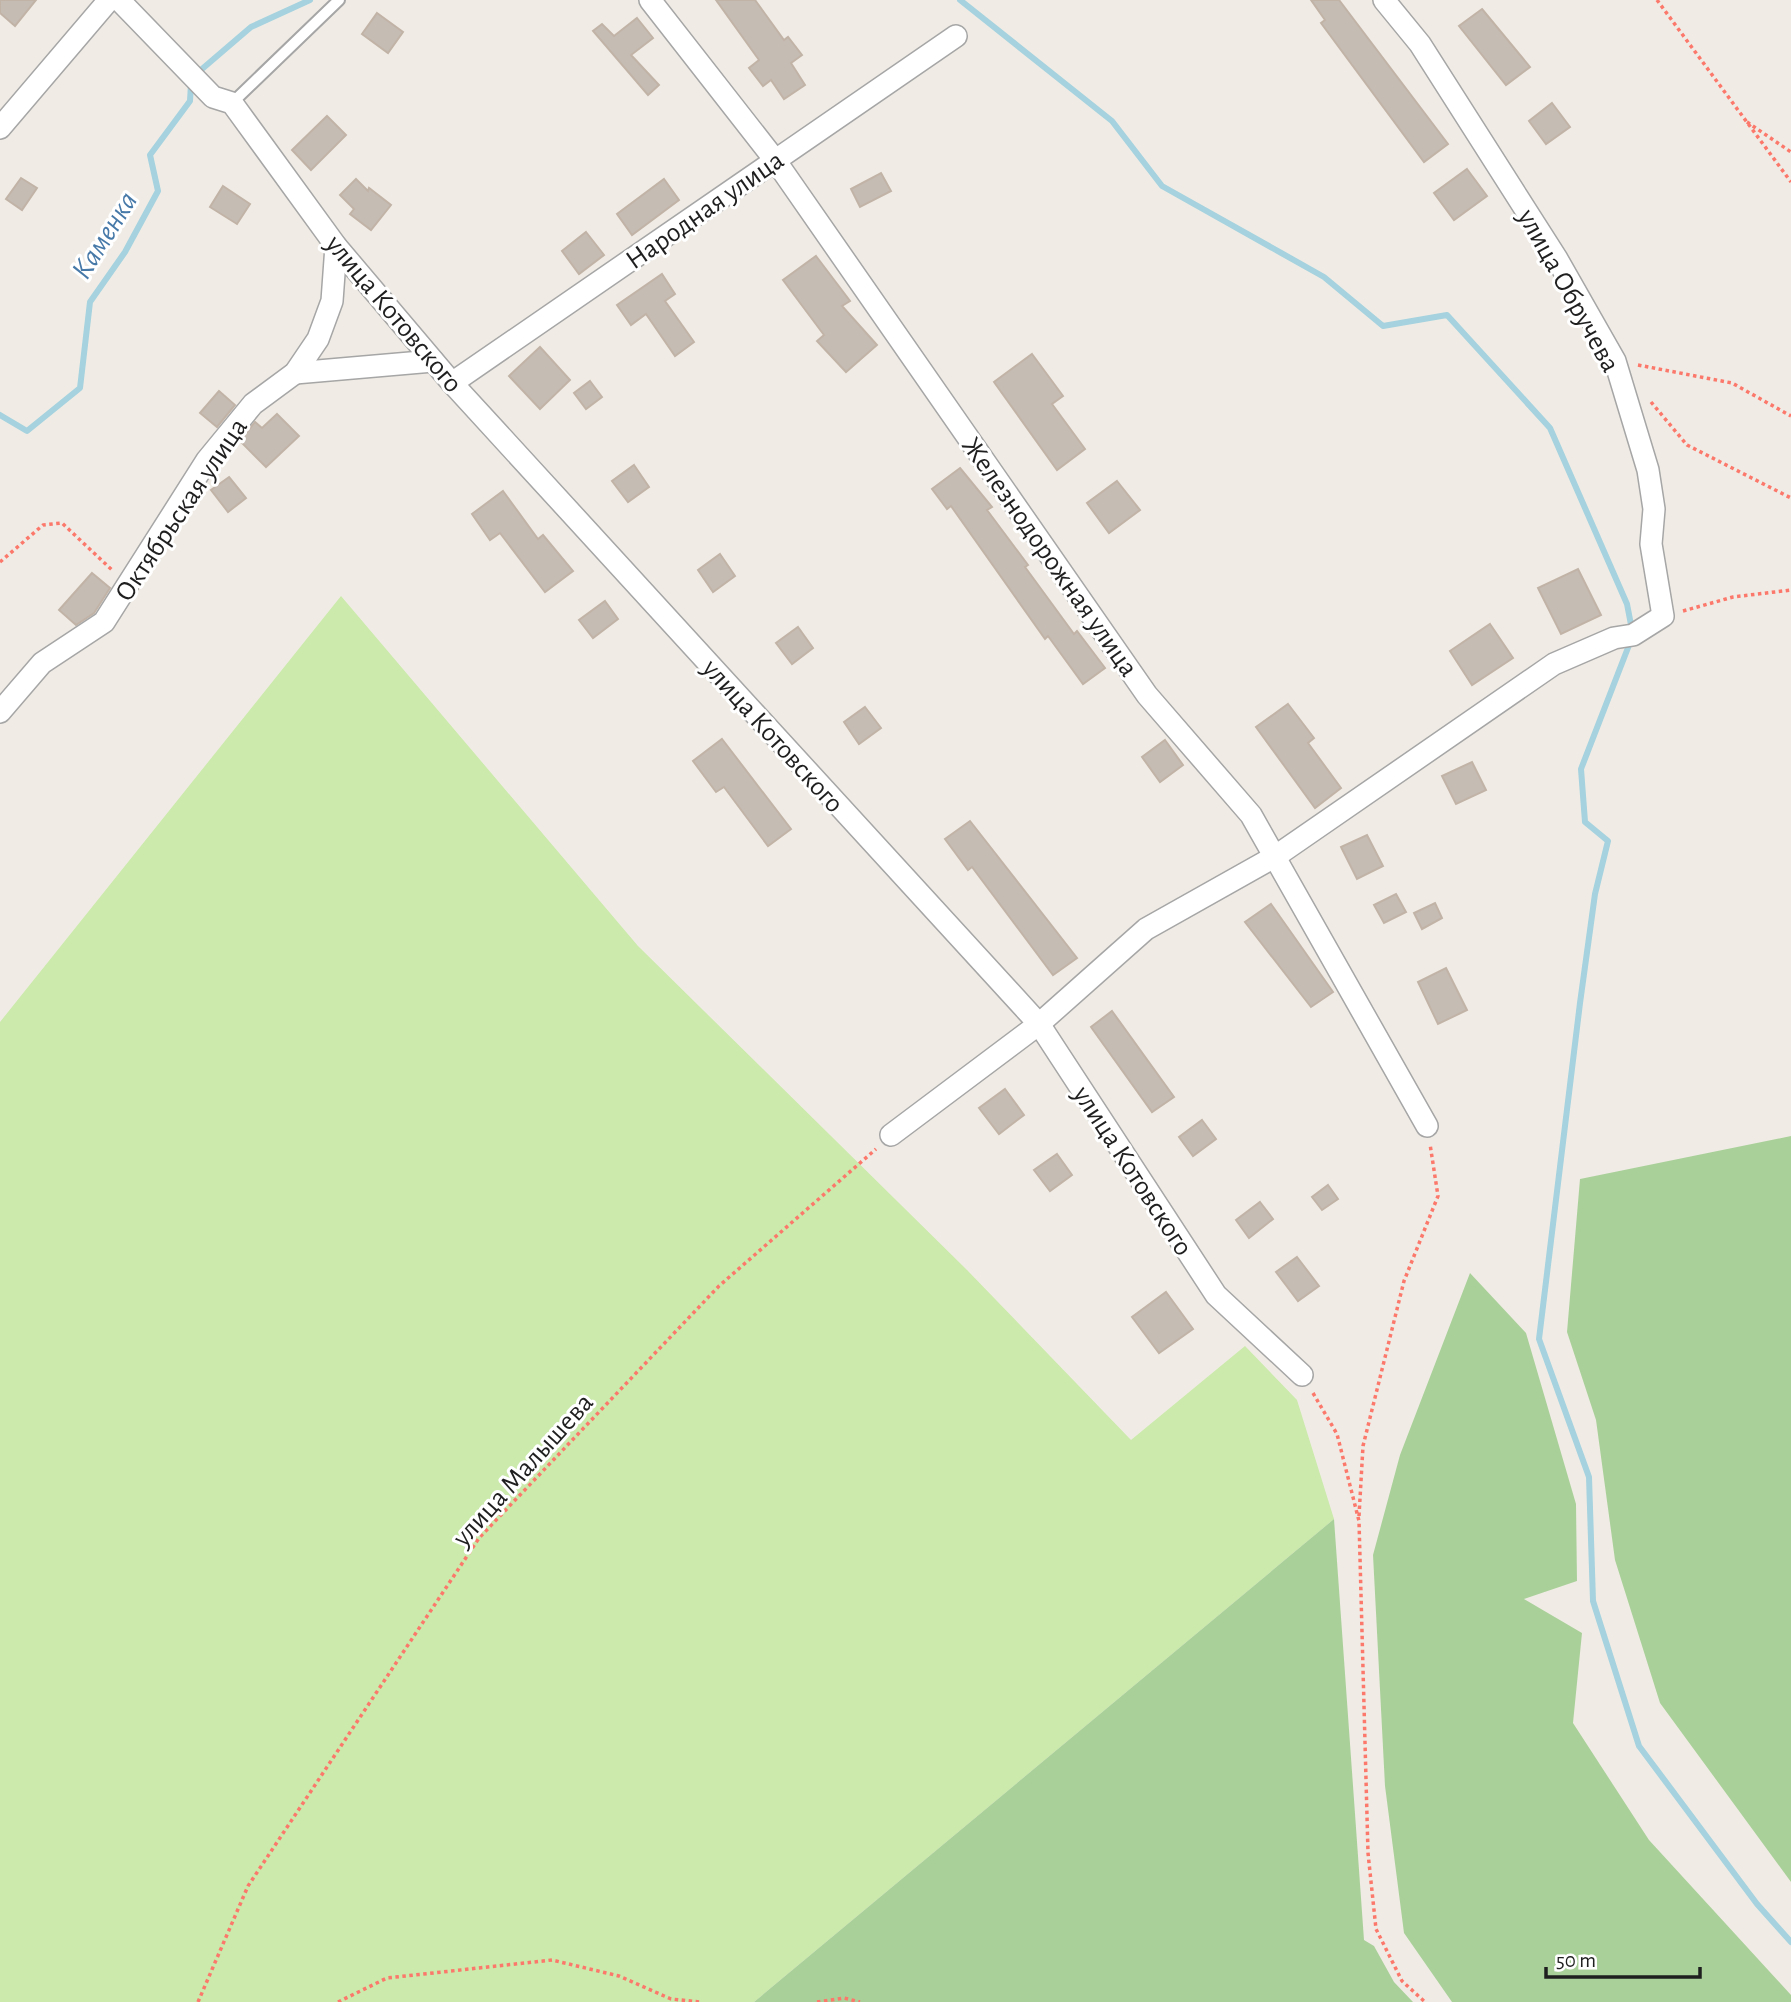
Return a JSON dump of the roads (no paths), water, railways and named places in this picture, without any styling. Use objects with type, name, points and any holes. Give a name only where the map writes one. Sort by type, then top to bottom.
[{"type":"street","points":[[0,128],[108,0]]},
{"type":"street","points":[[118,0],[213,97],[232,103]]},
{"type":"street","name":"Железнодорожная улица","points":[[650,0],[775,160],[1147,695],[1251,815],[1427,1126]]},
{"type":"street","name":"улица Обручева","points":[[1276,856],[1554,664],[1614,638],[1633,635],[1663,616],[1651,544],[1654,509],[1648,470],[1615,361],[1521,202],[1420,44],[1384,0]]},
{"type":"street","name":"Народная улица","points":[[452,383],[956,36]]},
{"type":"street","name":"улица Котовского","points":[[232,103],[336,246],[452,383],[1039,1024],[1216,1295],[1302,1376]]},
{"type":"street","name":"Октябрьская улица","points":[[0,712],[42,663],[104,622],[207,460],[253,404],[295,373],[318,340],[332,301],[336,246]]},
{"type":"street","points":[[295,373],[433,361]]},
{"type":"street","points":[[891,1135],[1039,1024],[1146,929],[1276,856]]},
{"type":"lane","points":[[232,103],[339,0]]},
{"type":"waterway","name":"Каменка","points":[[195,75],[251,27],[310,0]]},
{"type":"waterway","points":[[960,0],[1112,121],[1162,186],[1324,277],[1383,326],[1447,315],[1550,428],[1627,604],[1632,630]]},
{"type":"waterway","name":"Каменка","points":[[0,415],[27,431],[80,388],[90,302],[125,252],[158,191],[150,155],[190,101],[191,84]]},
{"type":"waterway","points":[[1631,640],[1581,769],[1585,822],[1608,841],[1595,894],[1539,1339],[1589,1477],[1593,1601],[1639,1746],[1757,1904],[1791,1942]]}]
